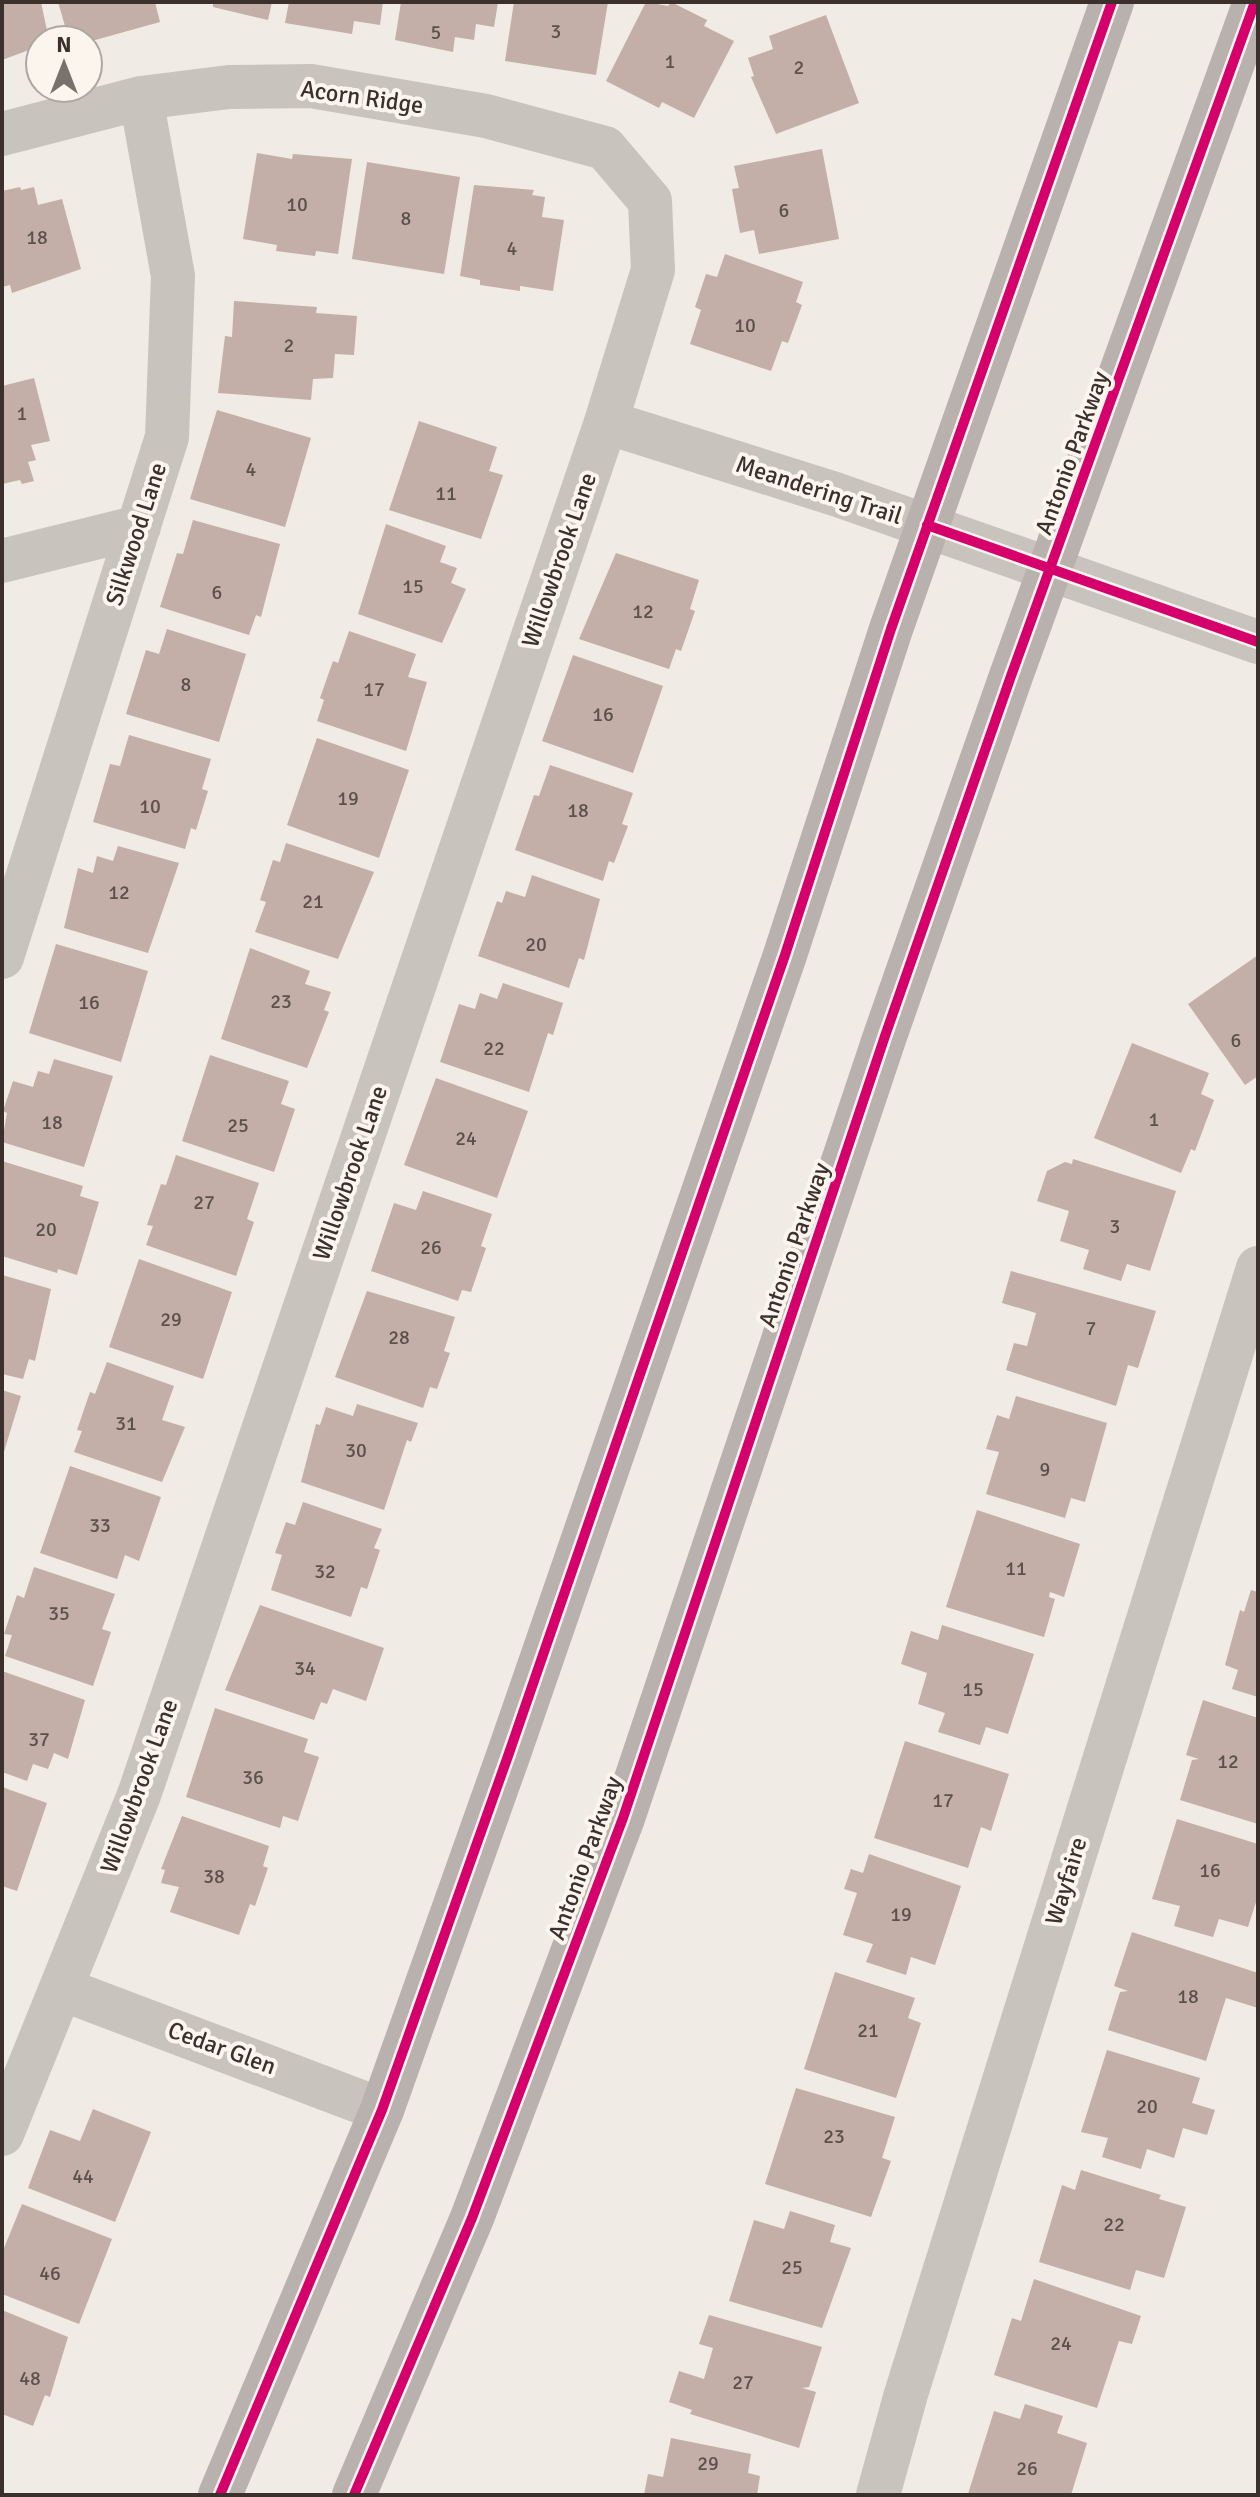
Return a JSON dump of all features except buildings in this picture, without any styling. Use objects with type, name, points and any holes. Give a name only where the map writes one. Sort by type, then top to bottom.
[{"type":"main road","points":[[220,2495],[382,2110],[508,1756],[769,1000],[927,525],[1112,2]]},
{"type":"main road","name":"Antonio Parkway","points":[[354,2495],[472,2218],[623,1818],[885,1036],[1011,676],[1255,2]]},
{"type":"street","name":"Acorn Ridge","points":[[2,134],[141,98],[229,87],[311,86],[486,116],[605,148],[650,201]]},
{"type":"street","name":"Silkwood Lane","points":[[2,957],[41,825],[167,437],[173,276],[141,98]]},
{"type":"street","name":"Willowbrook Lane","points":[[2,2134],[139,1795],[606,422],[653,270],[650,201]]},
{"type":"street","name":"Meandering Trail","points":[[606,422],[927,525],[1258,642]]},
{"type":"street","points":[[2,561],[139,527]]},
{"type":"street","name":"Wayfaire","points":[[878,2495],[911,2379],[1258,1268]]},
{"type":"street","name":"Cedar Glen","points":[[62,1989],[382,2110]]},
{"type":"cycle path","points":[[220,2495],[382,2110],[785,955],[891,629],[1112,2]]},
{"type":"cycle path","points":[[354,2495],[472,2218],[623,1818],[885,1036],[1011,676],[1255,2]]},
{"type":"cycle path","points":[[927,525],[1258,642]]}]
